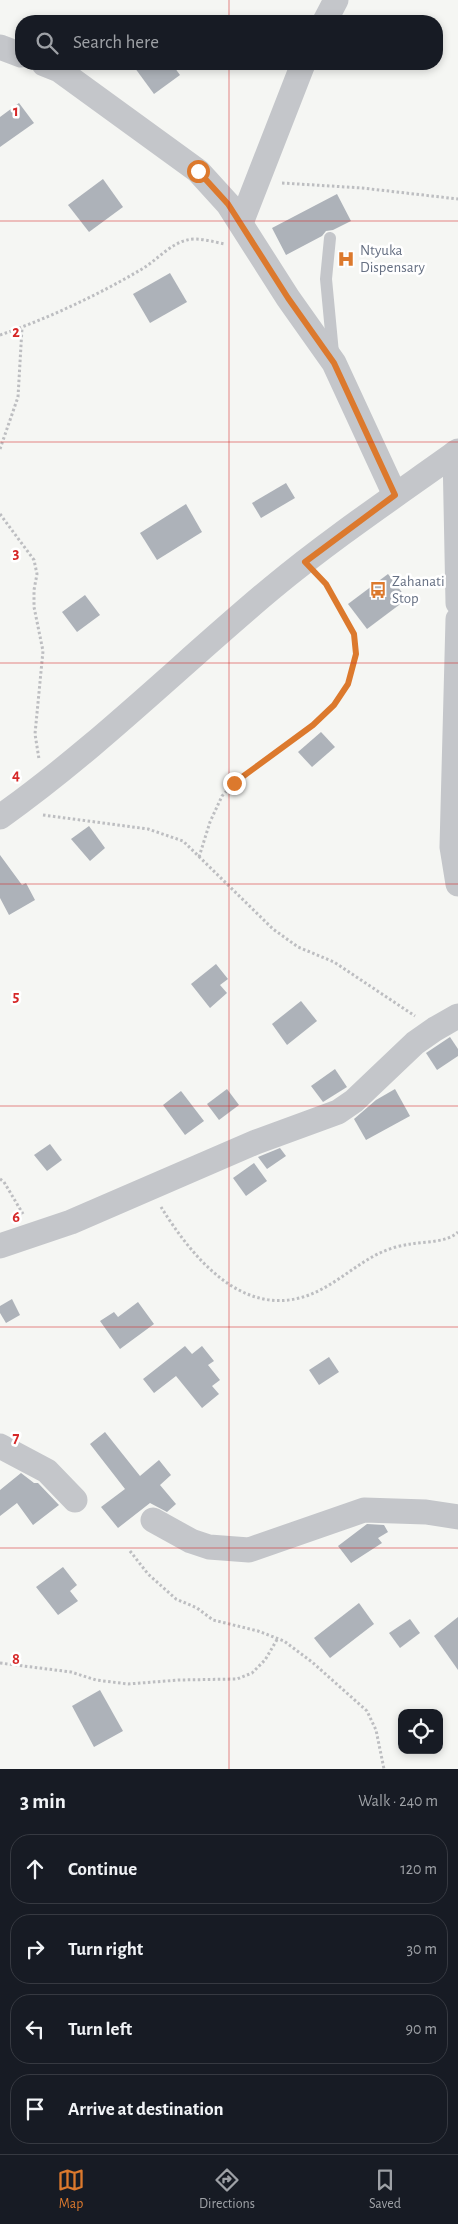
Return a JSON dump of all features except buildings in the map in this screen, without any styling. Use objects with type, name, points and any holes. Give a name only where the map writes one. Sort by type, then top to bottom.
[{"type":"street","points":[[328,15],[336,0]]},
{"type":"street","points":[[0,47],[15,53]]},
{"type":"street","points":[[59,70],[198,171],[228,204],[334,363],[395,495]]},
{"type":"street","points":[[240,223],[301,70]]},
{"type":"street","points":[[5,814],[44,784],[305,562],[395,495],[457,452]]},
{"type":"street","points":[[457,452],[458,603]]},
{"type":"street","points":[[458,619],[452,846],[458,884]]},
{"type":"street","points":[[0,1246],[71,1222],[256,1142],[338,1112],[354,1101],[415,1043],[458,1016]]},
{"type":"street","points":[[0,1446],[47,1471],[75,1500]]},
{"type":"street","points":[[153,1520],[191,1541],[209,1547],[249,1550],[364,1510],[426,1512],[458,1517]]},
{"type":"lane","points":[[330,238],[326,279],[334,363]]},
{"type":"path","points":[[257,182],[362,188],[458,199]]},
{"type":"path","points":[[0,335],[102,291],[144,268],[169,249],[188,240],[256,248]]},
{"type":"path","points":[[0,449],[18,397],[22,327]]},
{"type":"path","points":[[0,514],[34,560],[37,574],[34,590],[34,607],[43,651],[35,734],[44,784]]},
{"type":"path","points":[[199,857],[210,822],[222,796],[234,783],[313,725],[334,705],[348,684],[356,654],[354,634],[326,584],[305,562]]},
{"type":"path","points":[[5,814],[148,829],[183,841],[273,929],[298,947],[334,962],[435,1029]]},
{"type":"path","points":[[0,1179],[4,1182],[36,1235]]},
{"type":"path","points":[[148,1188],[176,1232],[203,1264],[220,1278],[247,1294],[277,1302],[304,1297],[326,1287],[383,1252],[409,1244],[443,1240],[458,1232]]},
{"type":"path","points":[[130,1552],[148,1574],[176,1599],[196,1608],[213,1620],[278,1638],[312,1662],[367,1711],[376,1730],[384,1769]]},
{"type":"path","points":[[0,1663],[71,1672],[96,1680],[128,1684],[178,1680],[237,1679],[252,1673],[264,1660],[278,1638]]},
{"type":"place","name":"Ntyuka Dispensary","points":[[346,259]]},
{"type":"place","name":"Zahanati Stop","points":[[378,590]]},
{"type":"route","points":[[198,171],[228,204],[288,298],[334,363],[395,495],[305,562],[326,584],[354,634],[356,654],[348,684],[334,705],[313,725],[234,783]]}]
